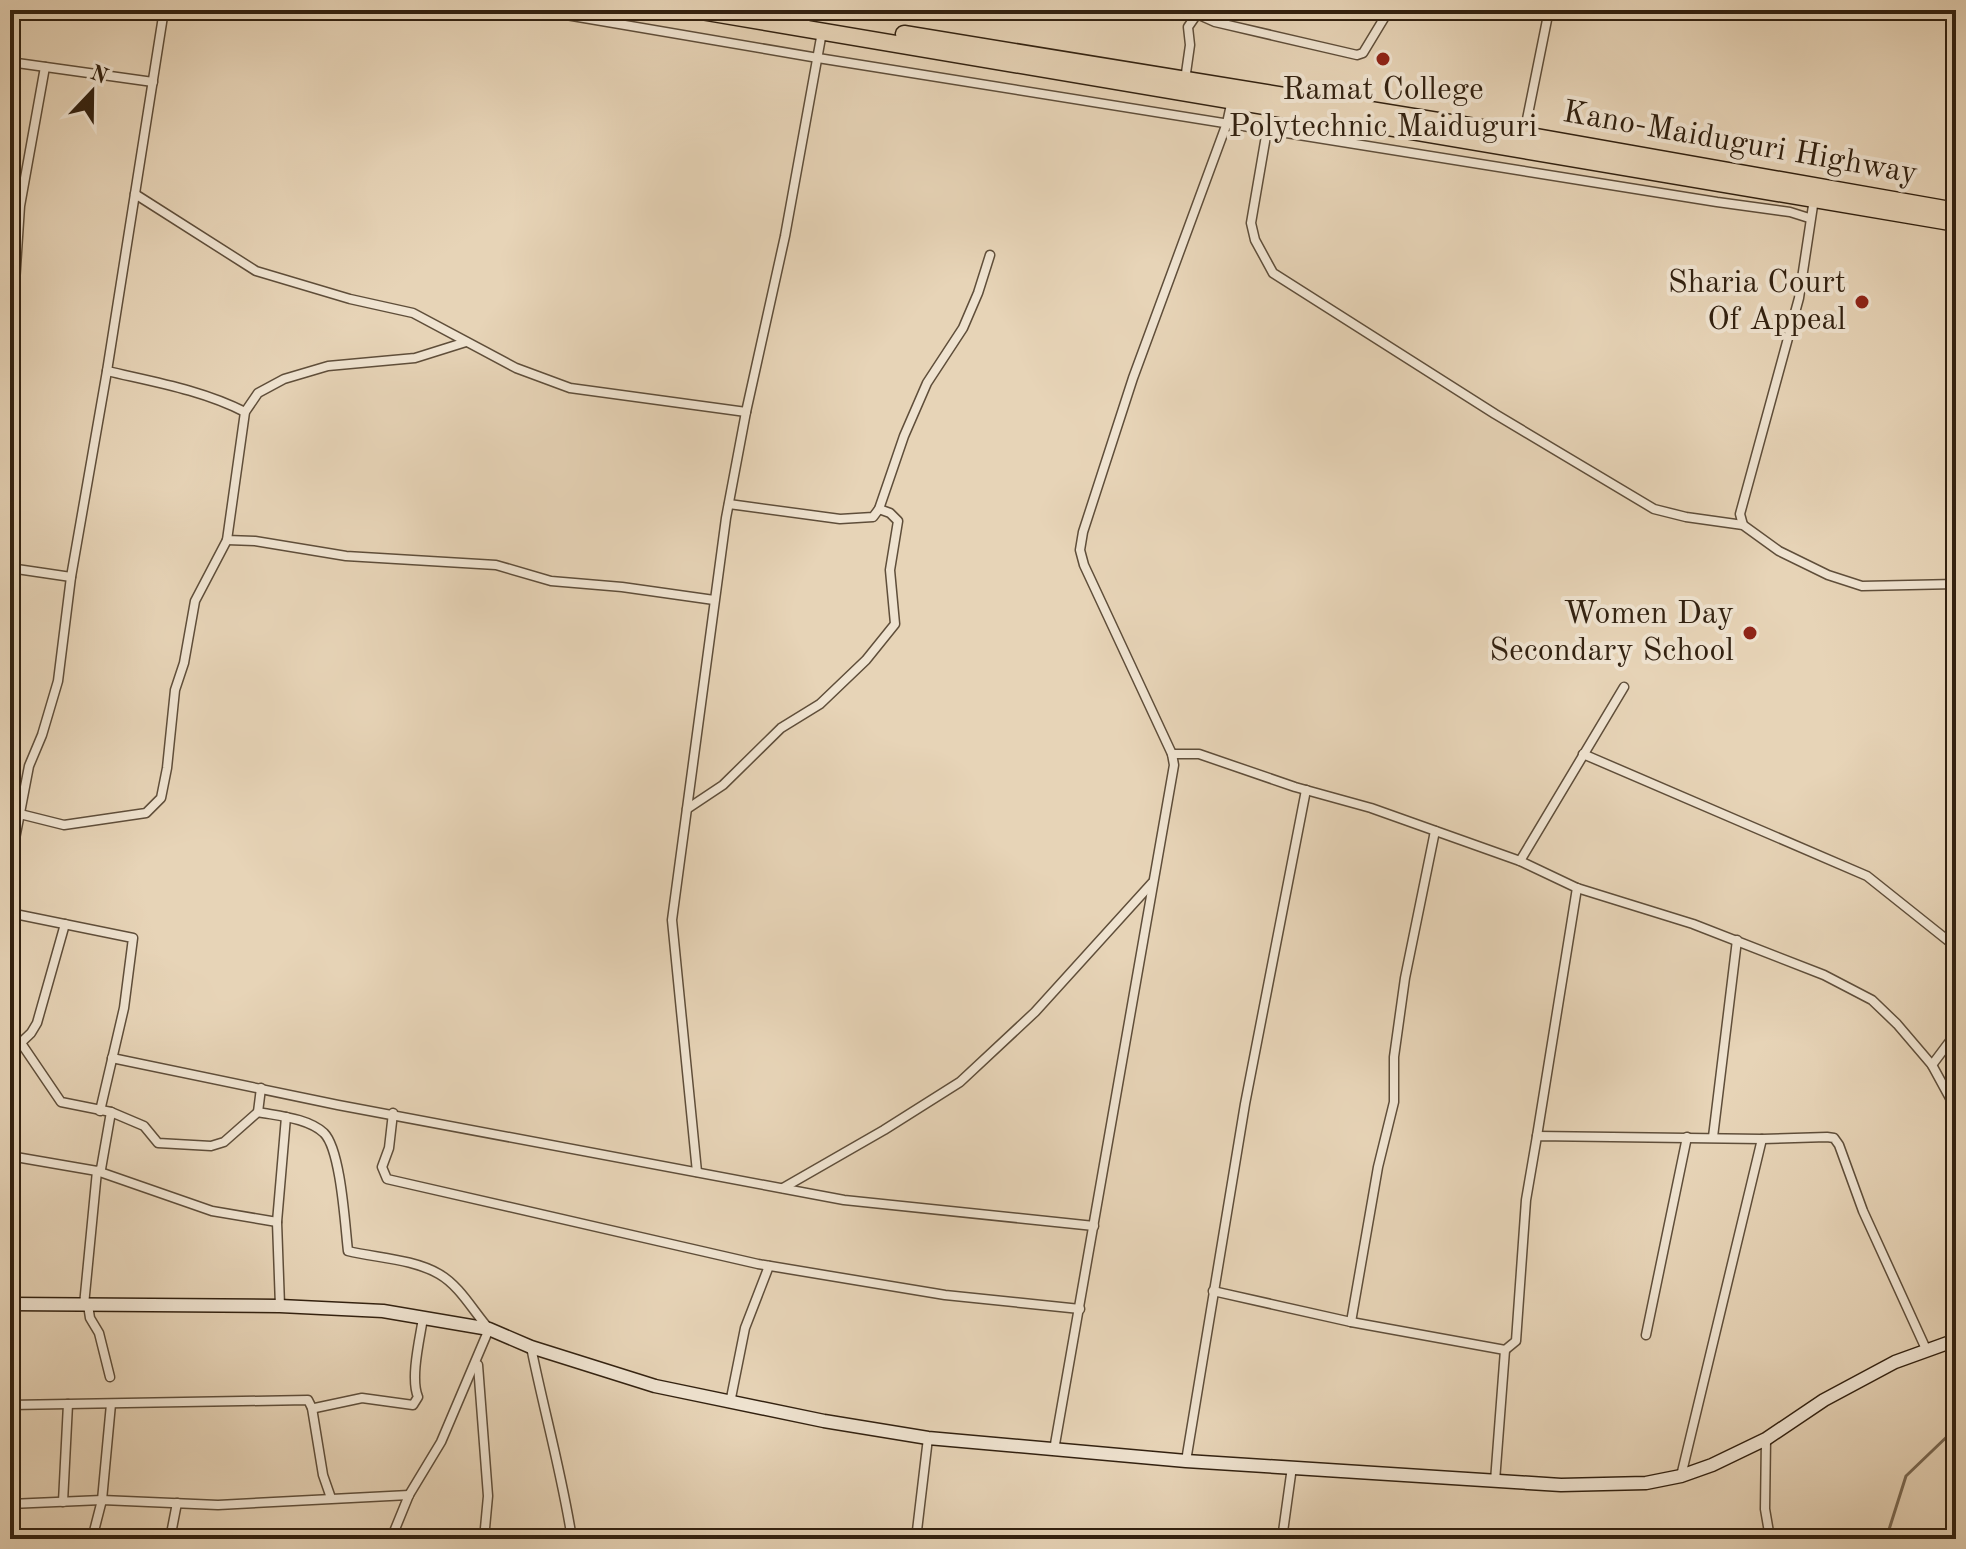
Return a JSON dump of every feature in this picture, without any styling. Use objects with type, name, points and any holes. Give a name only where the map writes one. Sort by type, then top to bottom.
[{"type":"highway","name":"Kano-Maiduguri Highway","points":[[695,10],[1232,100],[1522,142],[1956,211]]},
{"type":"highway","name":"Kano-Maiduguri Highway","points":[[756,10],[806,14],[1185,80],[1956,223]]},
{"type":"street","points":[[10,865],[29,766],[58,681],[71,577],[164,10]]},
{"type":"street","points":[[537,10],[818,58],[1790,212],[1809,218]]},
{"type":"street","points":[[1185,80],[1190,45],[1188,27],[1195,11],[1215,22],[1357,55],[1363,53],[1389,10]]},
{"type":"street","points":[[1522,142],[1549,10]]},
{"type":"street","points":[[697,1172],[672,920],[729,504],[785,236],[822,32]]},
{"type":"street","points":[[10,62],[153,82]]},
{"type":"street","points":[[10,417],[20,206],[45,67]]},
{"type":"street","points":[[1054,1450],[1174,765],[1172,754],[1084,565],[1080,550],[1086,520],[1133,378],[1227,123],[1232,100]]},
{"type":"street","points":[[1267,130],[1251,223],[1255,240],[1273,273],[1495,414],[1654,509],[1743,525],[1779,551],[1828,575],[1862,586],[1956,584]]},
{"type":"street","points":[[135,194],[256,271],[350,299],[413,313],[516,368],[570,388],[746,412]]},
{"type":"street","points":[[1743,525],[1740,514],[1799,298],[1814,198]]},
{"type":"street","points":[[729,504],[851,520],[873,517],[879,509],[927,383],[963,328],[990,255]]},
{"type":"street","points":[[20,814],[64,825],[146,813],[161,798],[175,690],[184,663],[195,601],[227,540],[245,412],[258,393],[284,379],[328,366],[415,358],[466,342]]},
{"type":"street","points":[[107,371],[183,389],[226,402],[245,412]]},
{"type":"street","points":[[687,809],[723,785],[781,728],[820,704],[866,660],[895,624],[890,570],[898,521],[890,513],[879,509]]},
{"type":"street","points":[[227,540],[255,541],[346,556],[496,565],[551,581],[714,600]]},
{"type":"street","points":[[10,568],[71,577]]},
{"type":"street","points":[[1520,861],[1624,687]]},
{"type":"street","points":[[1172,754],[1199,754],[1371,808],[1520,861],[1577,888],[1737,940],[1824,975],[1872,1000],[1897,1024],[1932,1065],[1956,1109]]},
{"type":"street","points":[[1583,754],[1867,876],[1956,947]]},
{"type":"street","points":[[1186,1461],[1245,1104],[1306,790]]},
{"type":"street","points":[[1351,1322],[1378,1167],[1394,1102],[1394,1057],[1405,978],[1435,831]]},
{"type":"street","points":[[783,1188],[960,1082],[1035,1012],[1153,881]]},
{"type":"street","points":[[1495,1481],[1505,1350],[1516,1341],[1526,1200],[1577,888]]},
{"type":"street","points":[[10,913],[133,938],[124,1008],[100,1111]]},
{"type":"street","points":[[10,1053],[37,1023],[65,924]]},
{"type":"street","points":[[1713,1137],[1737,940]]},
{"type":"street","points":[[10,1031],[61,1102],[111,1112],[144,1126],[158,1143],[211,1146],[224,1142],[258,1112],[261,1088]]},
{"type":"street","points":[[1932,1065],[1956,1033]]},
{"type":"street","points":[[112,1058],[844,1200],[1094,1226]]},
{"type":"street","points":[[110,1377],[99,1333],[86,1305],[87,1250],[97,1171],[101,1169],[111,1112]]},
{"type":"street","points":[[258,1112],[286,1117],[324,1133],[330,1143],[342,1196],[348,1251],[439,1274],[457,1289],[489,1329]]},
{"type":"street","points":[[393,1113],[389,1148],[382,1167],[387,1179],[769,1266],[945,1295],[1080,1309]]},
{"type":"street","points":[[280,1306],[277,1222],[286,1117]]},
{"type":"street","points":[[1537,1136],[1834,1138],[1878,1246],[1926,1349]]},
{"type":"street","points":[[1646,1335],[1687,1137]]},
{"type":"street","points":[[1681,1476],[1762,1139]]},
{"type":"street","points":[[10,1156],[97,1171],[212,1211],[277,1222]]},
{"type":"street","points":[[730,1403],[745,1328],[769,1266]]},
{"type":"street","points":[[1213,1291],[1351,1322],[1505,1350]]},
{"type":"street","points":[[10,1304],[280,1306],[383,1311],[489,1329],[531,1347],[655,1386],[730,1403],[928,1438],[1186,1461],[1561,1485],[1646,1483],[1681,1476],[1712,1465],[1766,1439],[1824,1400],[1895,1362],[1956,1340]]},
{"type":"street","points":[[312,1408],[362,1398],[413,1405],[418,1397],[415,1392],[416,1372],[423,1318]]},
{"type":"street","points":[[391,1539],[409,1495],[441,1442],[489,1329]]},
{"type":"street","points":[[531,1347],[545,1420],[565,1493],[572,1539]]},
{"type":"street","points":[[478,1360],[488,1496],[484,1539]]},
{"type":"street","points":[[10,1405],[308,1400],[323,1475],[331,1498]]},
{"type":"street","points":[[63,1502],[68,1404]]},
{"type":"street","points":[[92,1539],[102,1500],[111,1404]]},
{"type":"street","points":[[916,1539],[928,1438]]},
{"type":"street","points":[[1766,1439],[1765,1509],[1770,1538]]},
{"type":"street","points":[[1282,1539],[1293,1466]]},
{"type":"street","points":[[10,1504],[102,1500],[218,1505],[409,1495]]},
{"type":"street","points":[[170,1539],[177,1503]]},
{"type":"street","points":[[744,1539],[754,1539]]},
{"type":"waterway","points":[[1886,1539],[1906,1476],[1956,1428]]},
{"type":"place","name":"Ramat College Polytechnic Maiduguri","points":[[1383,59]]},
{"type":"place","name":"Sharia Court Of Appeal","points":[[1862,302]]},
{"type":"place","name":"Women Day Secondary School","points":[[1750,633]]}]
